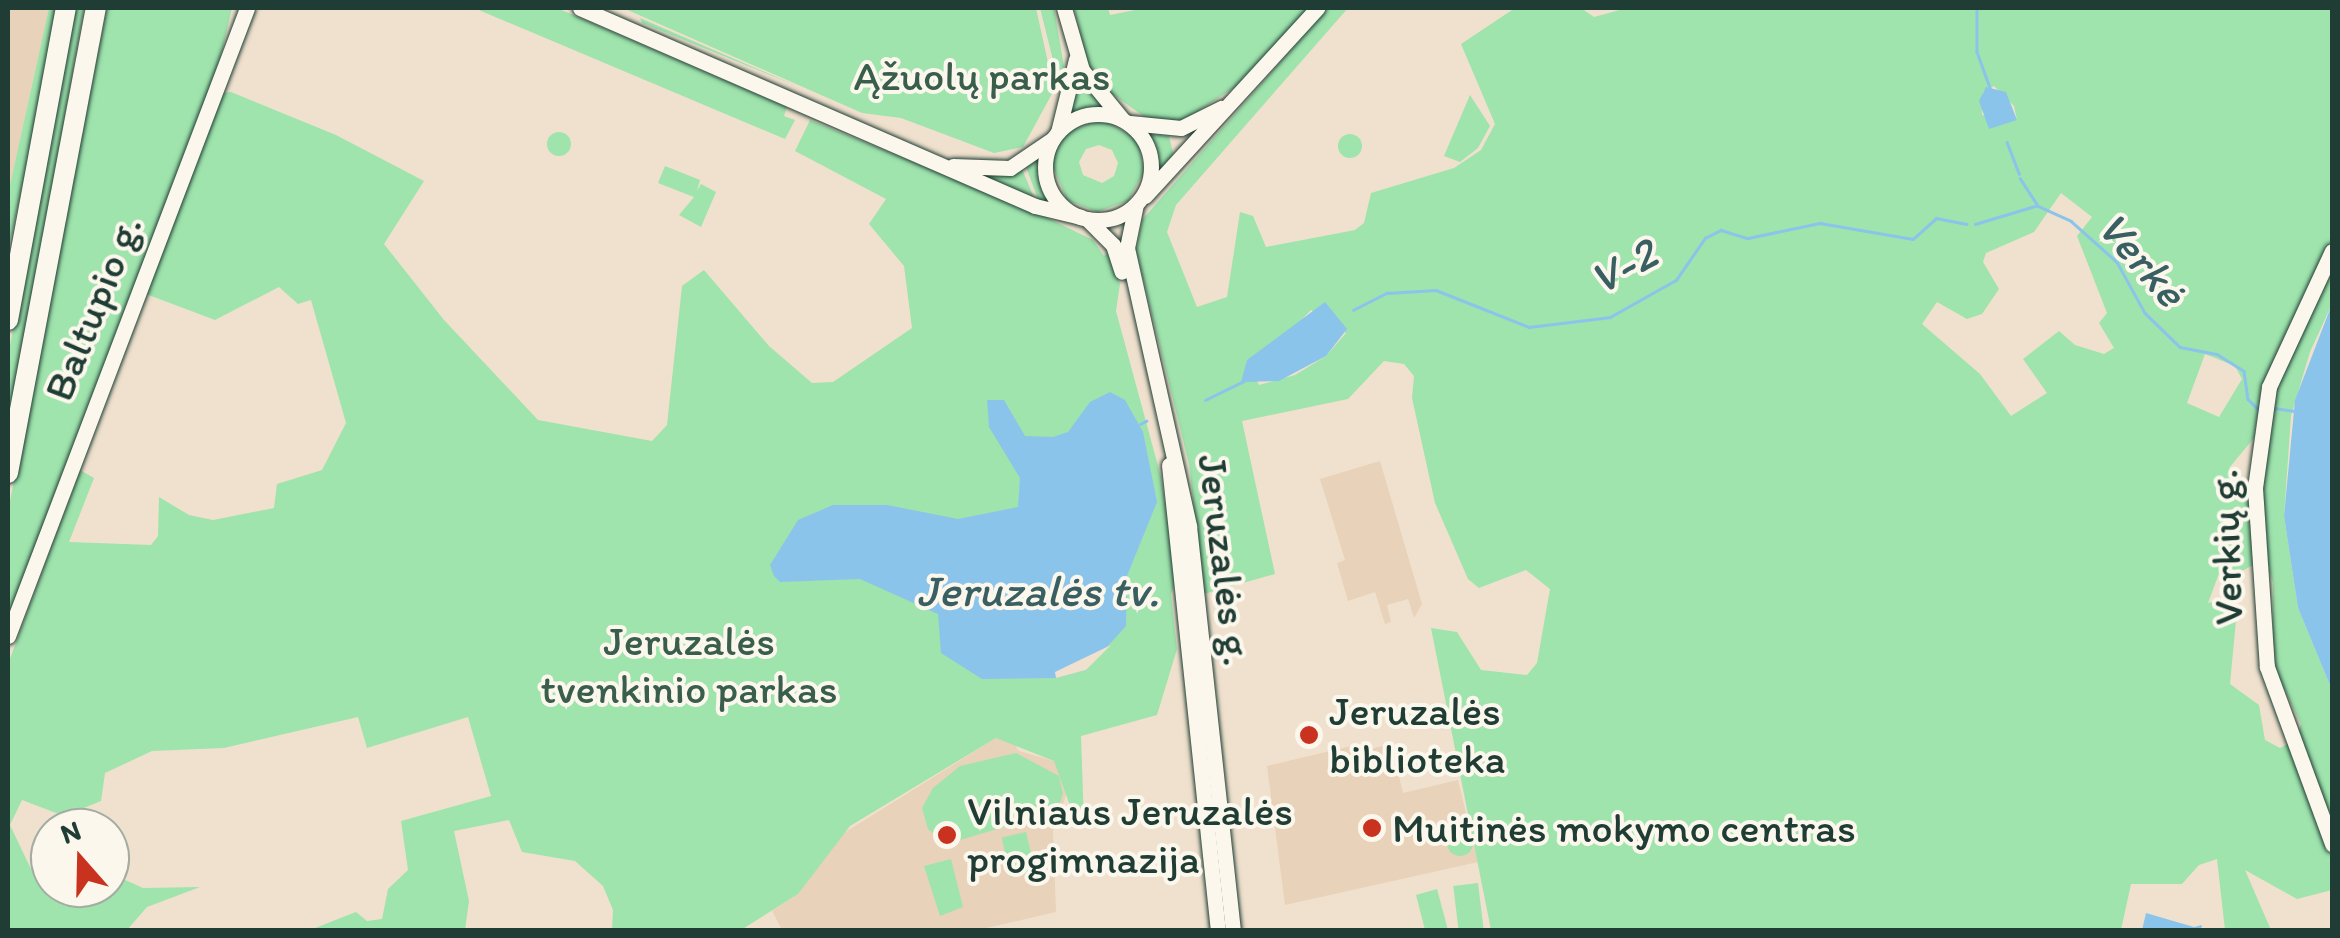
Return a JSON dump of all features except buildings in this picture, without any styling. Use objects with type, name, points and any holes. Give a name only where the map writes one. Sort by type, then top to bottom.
[{"type":"highway","points":[[8,473],[96,8]]},
{"type":"highway","points":[[8,320],[61,14]]},
{"type":"main road","name":"Baltupio g.","points":[[8,636],[247,8]]},
{"type":"main road","points":[[580,8],[1054,214],[1084,218],[1118,216],[1164,182],[1318,8]]},
{"type":"main road","points":[[1064,8],[1076,57],[1146,142],[1152,164],[1139,201]]},
{"type":"main road","points":[[1076,57],[1046,161],[1048,184],[1061,204],[1084,218]]},
{"type":"main road","points":[[949,166],[1010,168],[1088,114],[1180,128],[1237,97]]},
{"type":"main road","name":"Jeruzalės g.","points":[[1139,201],[1126,248],[1179,462],[1234,930]]},
{"type":"main road","name":"Jeruzalės g.","points":[[1084,218],[1119,260],[1169,464],[1218,930]]},
{"type":"main road","name":"Verkių g.","points":[[2332,251],[2270,387],[2255,488],[2267,667],[2332,844]]},
{"type":"shaded area","points":[[8,8],[49,8],[8,194]]},
{"type":"shaded area","points":[[1380,461],[1422,604],[1414,618],[1408,599],[1387,605],[1391,622],[1385,624],[1375,592],[1348,601],[1337,563],[1345,560],[1320,479]]},
{"type":"shaded area","name":"Vilniaus Jeruzalės progimnazija","points":[[996,738],[1010,738],[1019,751],[1054,761],[1062,775],[1067,793],[1053,831],[1056,912],[978,930],[782,930],[772,911],[798,894],[836,838]]},
{"type":"shaded area","name":"Muitinės mokymo centras","points":[[1364,743],[1366,750],[1391,744],[1403,793],[1458,780],[1478,862],[1285,905],[1267,766]]},
{"type":"green space","points":[[49,8],[61,8],[8,252],[8,194]]},
{"type":"green space","points":[[73,8],[84,8],[8,438],[8,356]]},
{"type":"green space","points":[[107,8],[232,8],[220,60],[8,620],[8,511]]},
{"type":"green space","points":[[474,8],[557,8],[787,107],[784,116],[795,120],[785,139]]},
{"type":"green space","name":"Ąžuolų parkas","points":[[623,8],[1036,8],[1054,90],[1023,147],[994,153],[901,118],[862,113]]},
{"type":"green space","points":[[1040,8],[1054,8],[1067,84],[1057,76]]},
{"type":"green space","points":[[1074,8],[1108,8],[1110,15],[1145,8],[1310,8],[1246,80],[1181,122],[1149,120],[1101,86],[1089,68]]},
{"type":"green space","points":[[1328,8],[1348,8],[1176,205],[1167,232],[1197,307],[1227,297],[1240,212],[1253,216],[1266,247],[1355,230],[1364,223],[1371,193],[1454,168],[1481,150],[1495,124],[1461,44],[1515,8],[1581,8],[1594,17],[1627,8],[2332,8],[2332,241],[2261,393],[2254,438],[2229,468],[2242,498],[2261,488],[2271,395],[2332,259],[2332,304],[2310,352],[2291,416],[2284,516],[2298,608],[2332,690],[2332,890],[2297,899],[2245,870],[2271,930],[2225,930],[2217,859],[2199,865],[2182,884],[2131,884],[2121,930],[1491,930],[1431,628],[1457,632],[1481,670],[1527,675],[1537,663],[1550,589],[1526,570],[1479,588],[1468,579],[1435,503],[1412,398],[1414,376],[1404,364],[1384,361],[1348,399],[1242,421],[1275,574],[1204,594],[1189,464],[1136,250],[1142,220]],"holes":[[[1994,86],[2014,106],[2017,120],[1982,115],[1983,92]],[[2061,193],[2092,217],[2077,236],[2107,313],[2099,323],[2114,348],[2104,354],[2075,345],[2059,331],[2023,359],[2047,393],[2011,416],[1980,374],[1922,324],[1937,302],[1967,319],[1982,314],[1999,289],[1983,262],[1986,253],[2034,232]],[[1311,310],[1346,333],[1326,356],[1295,375],[1259,385],[1247,360],[1281,341]],[[2205,354],[2235,366],[2242,379],[2219,417],[2187,403]],[[2265,558],[2273,583],[2273,666],[2301,724],[2297,739],[2280,748],[2265,740],[2259,705],[2230,684],[2237,610],[2223,599],[2208,603],[2224,560],[2237,574]]]},
{"type":"green space","points":[[640,18],[797,86],[642,23]]},
{"type":"green space","points":[[1078,89],[1087,89],[1103,106],[1068,113]]},
{"type":"green space","name":"Jeruzalės tvenkinio parkas","points":[[231,92],[336,135],[424,181],[384,244],[444,320],[538,420],[652,441],[667,425],[682,286],[704,270],[769,346],[812,383],[833,382],[912,328],[904,266],[869,224],[886,199],[795,151],[810,120],[1029,209],[1093,240],[1104,256],[1109,251],[1120,284],[1116,311],[1161,477],[1177,580],[1171,594],[1177,649],[1157,715],[1081,736],[1084,824],[1073,814],[1054,761],[996,738],[850,826],[798,894],[741,930],[612,930],[613,910],[603,886],[575,861],[522,852],[509,820],[454,831],[469,901],[465,930],[310,930],[356,912],[367,921],[382,919],[388,889],[408,870],[401,821],[491,796],[468,717],[367,748],[358,717],[224,748],[152,751],[105,773],[101,801],[84,808],[43,808],[22,800],[10,825],[30,867],[30,908],[130,908],[130,882],[143,888],[200,887],[147,907],[127,930],[8,930],[8,664],[80,470],[94,478],[69,542],[151,545],[158,536],[159,497],[189,515],[213,520],[274,508],[277,484],[322,470],[346,423],[311,300],[298,304],[279,287],[215,320],[146,294],[222,93]]},
{"type":"green space","points":[[1470,95],[1490,126],[1478,148],[1460,162],[1444,156]]},
{"type":"green space","points":[[1103,119],[1138,140],[1144,172],[1128,201],[1097,212],[1067,200],[1051,162],[1065,132]],"holes":[[[1099,145],[1112,150],[1118,163],[1114,176],[1102,183],[1083,175],[1079,162],[1086,149]]]},
{"type":"green space","points":[[559,132],[571,144],[559,156],[547,144]]},
{"type":"green space","points":[[1148,134],[1169,136],[1175,161],[1155,181],[1157,158]]},
{"type":"green space","points":[[1350,134],[1362,146],[1350,158],[1338,146]]},
{"type":"green space","points":[[1039,159],[1043,187],[1059,210],[1039,202],[1026,167]]},
{"type":"green space","points":[[665,166],[700,180],[697,191],[701,184],[716,192],[701,227],[679,215],[694,197],[658,183]]},
{"type":"green space","points":[[1022,169],[1035,200],[980,176],[1004,175]]},
{"type":"green space","points":[[1016,753],[1059,776],[1063,794],[1057,811],[960,840],[939,838],[928,829],[922,808],[933,788],[960,766]]},
{"type":"green space","points":[[1460,830],[1469,834],[1473,843],[1469,852],[1460,856],[1451,852],[1447,843],[1451,834]]},
{"type":"green space","points":[[1026,832],[1035,872],[1011,878],[1002,838]]},
{"type":"green space","points":[[951,859],[963,907],[940,916],[924,866]]},
{"type":"green space","points":[[1478,883],[1484,930],[1459,930],[1453,886]]},
{"type":"green space","points":[[1437,889],[1448,930],[1425,930],[1416,895]]},
{"type":"water","points":[[1986,87],[2006,92],[2017,120],[1989,129],[1979,101]]},
{"type":"water","points":[[1325,302],[1347,329],[1326,356],[1279,381],[1241,382],[1247,360]]},
{"type":"water","points":[[2332,304],[2332,690],[2298,608],[2284,516],[2295,400]]},
{"type":"water","name":"Jeruzalės tv.","points":[[1110,392],[1125,400],[1143,432],[1157,502],[1127,576],[1126,626],[1086,670],[1056,678],[982,679],[941,653],[938,614],[860,579],[780,582],[774,576],[770,565],[798,520],[833,505],[887,505],[958,519],[1018,507],[1020,478],[989,427],[987,400],[1004,400],[1025,436],[1053,437],[1068,432],[1090,402]]},
{"type":"water","points":[[2146,913],[2194,927],[2202,925],[2201,930],[2142,930]]},
{"type":"pier","points":[[1111,645],[1086,670],[1056,678],[1055,672]]},
{"type":"waterway","name":"Verkė","points":[[1977,8],[1977,52],[1990,88]]},
{"type":"waterway","name":"Verkė","points":[[2007,142],[2019,174]]},
{"type":"waterway","name":"Verkė","points":[[2020,178],[2038,206],[2071,221],[2117,262],[2145,313],[2180,347],[2217,354],[2244,371],[2248,399],[2259,410]]},
{"type":"waterway","name":"V-2","points":[[1975,224],[2035,206]]},
{"type":"waterway","name":"V-2","points":[[1353,310],[1387,293],[1436,290],[1529,327],[1610,317],[1676,280],[1705,238],[1721,230],[1748,238],[1820,223],[1913,239],[1936,218],[1966,224]]},
{"type":"waterway","name":"V-2","points":[[1205,400],[1244,381]]},
{"type":"waterway","name":"Verkė","points":[[2274,408],[2295,411]]},
{"type":"waterway","name":"V-2","points":[[1140,424],[1146,421]]},
{"type":"place","name":"Jeruzalės biblioteka","points":[[1309,735]]},
{"type":"place","name":"Muitinės mokymo centras","points":[[1372,828]]},
{"type":"place","name":"Vilniaus Jeruzalės progimnazija","points":[[947,835]]}]
